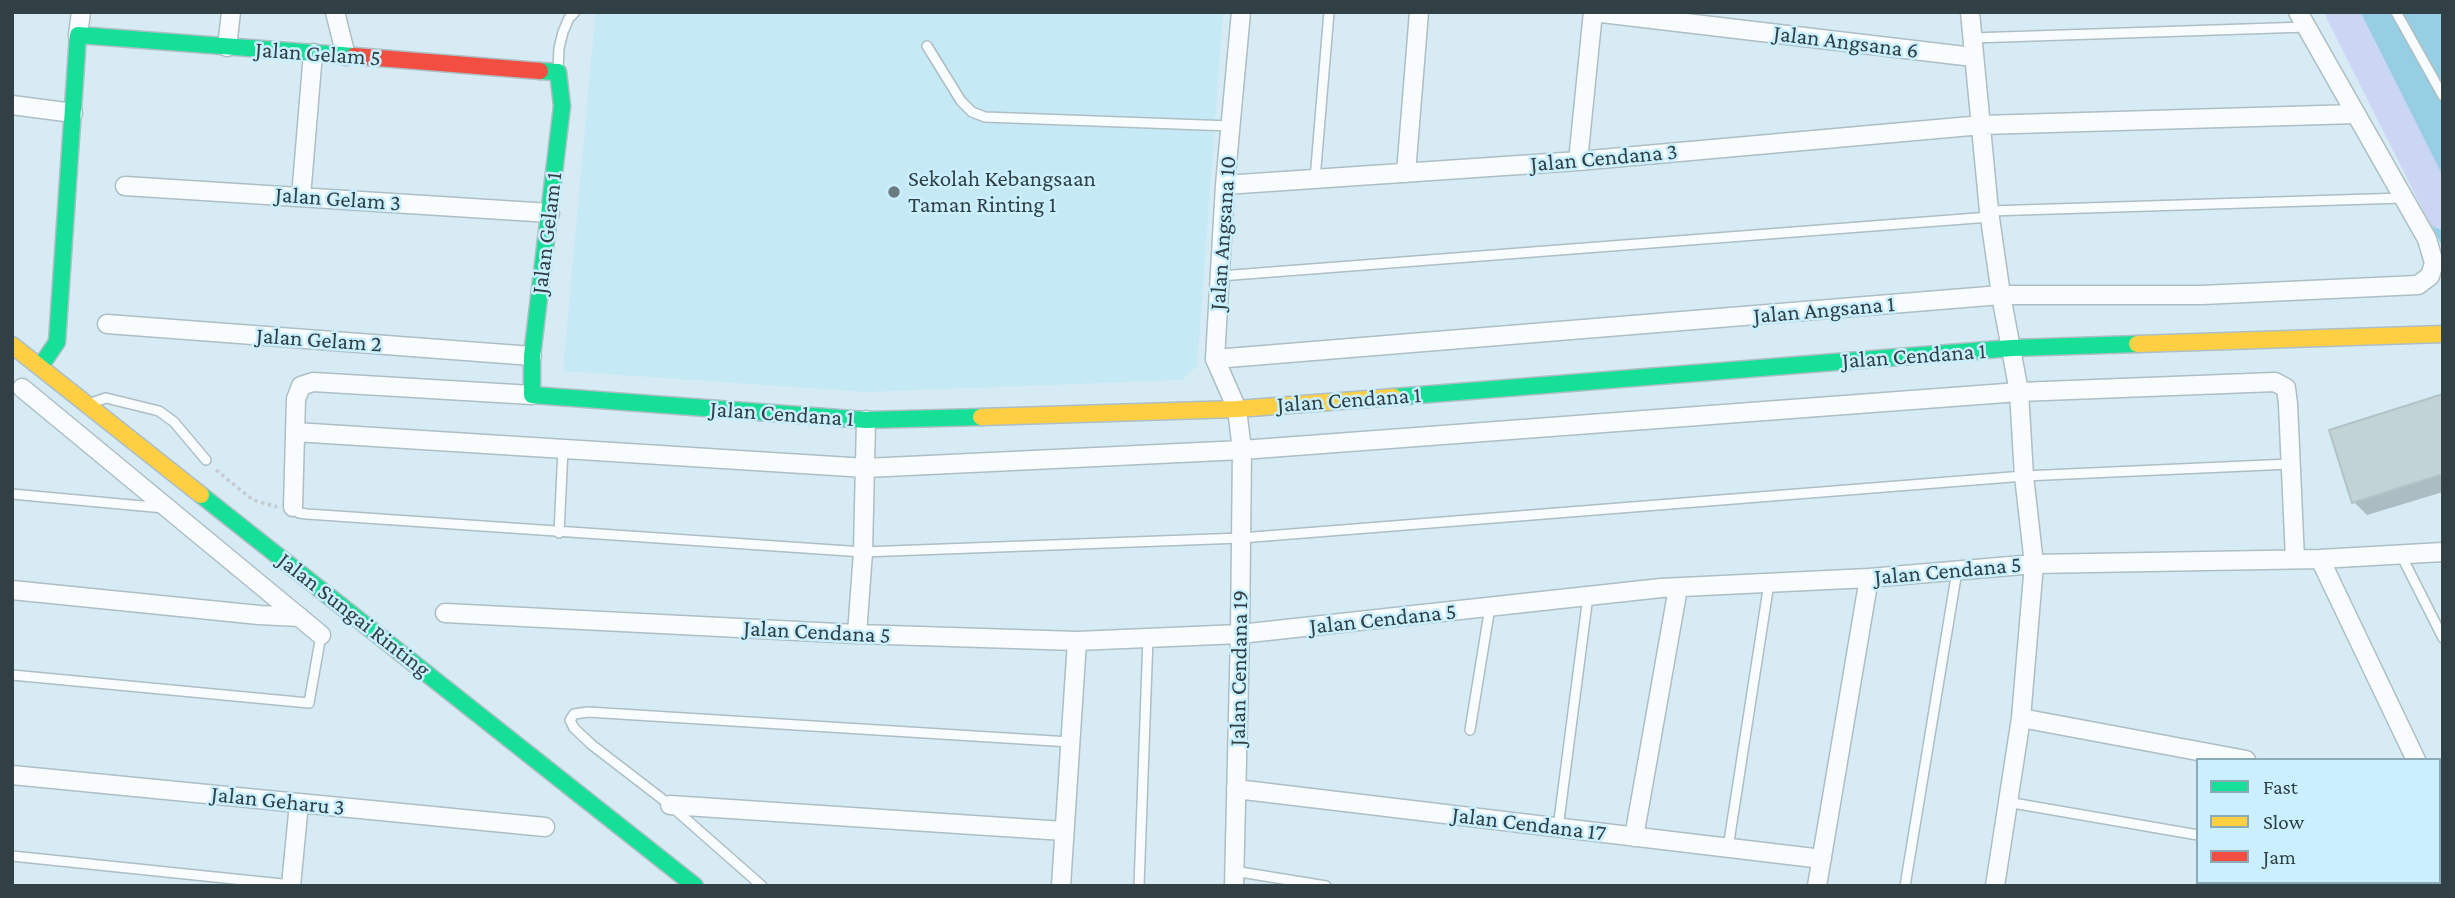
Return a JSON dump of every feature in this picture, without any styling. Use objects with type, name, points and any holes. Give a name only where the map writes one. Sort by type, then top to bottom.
[{"type":"street","points":[[81,12],[57,342],[40,367],[17,390],[169,509],[321,635]]},
{"type":"street","points":[[227,47],[231,12]]},
{"type":"street","points":[[335,12],[346,56]]},
{"type":"street","name":"Jalan Angsana 10","points":[[1241,12],[1225,186],[1215,359],[1237,409],[1241,450]]},
{"type":"street","points":[[1406,173],[1419,12]]},
{"type":"street","points":[[1578,161],[1593,12]]},
{"type":"street","name":"Jalan Angsana 6","points":[[1593,12],[1973,57]]},
{"type":"street","points":[[1970,12],[1990,214],[2001,295],[2019,392],[2024,476],[2035,564],[2021,718],[1995,886]]},
{"type":"street","points":[[2302,20],[2403,198]]},
{"type":"street","name":"Jalan Gelam 5","points":[[78,36],[558,72]]},
{"type":"street","points":[[301,197],[313,54]]},
{"type":"street","name":"Jalan Gelam 1","points":[[532,395],[532,356],[562,106],[558,72]]},
{"type":"street","points":[[12,105],[73,113]]},
{"type":"street","name":"Jalan Cendana 3","points":[[1225,186],[1578,161],[1982,125],[2356,114]]},
{"type":"street","name":"Jalan Gelam 3","points":[[125,186],[550,212]]},
{"type":"street","name":"Jalan Angsana 1","points":[[1215,359],[2001,295],[2202,295],[2418,285],[2430,276],[2434,263],[2427,239],[2403,198]]},
{"type":"street","name":"Jalan Gelam 2","points":[[107,324],[532,356]]},
{"type":"street","name":"Jalan Cendana 1","points":[[293,507],[296,399],[301,386],[313,382],[866,420],[1237,409],[2012,348],[2443,334]]},
{"type":"street","name":"Jalan Sungai Rinting","points":[[12,345],[695,886]]},
{"type":"street","name":"Jalan Cendana 1","points":[[295,432],[866,468],[1241,450],[2019,392],[2275,382],[2286,388],[2290,464]]},
{"type":"street","points":[[857,634],[863,552],[866,420]]},
{"type":"street","name":"Jalan Cendana 19","points":[[1234,878],[1241,450]]},
{"type":"street","points":[[2290,464],[2295,559]]},
{"type":"street","name":"Jalan Cendana 5","points":[[445,613],[857,634],[1077,641],[1240,634],[1678,588],[1869,578],[2035,564],[2320,559],[2443,552]]},
{"type":"street","points":[[2320,559],[2415,758]]},
{"type":"street","points":[[1817,886],[1869,578]]},
{"type":"street","points":[[1634,836],[1678,588]]},
{"type":"street","points":[[12,590],[300,617]]},
{"type":"street","points":[[1061,886],[1077,641]]},
{"type":"street","points":[[2021,718],[2235,758]]},
{"type":"street","name":"Jalan Geharu 3","points":[[12,775],[545,827]]},
{"type":"street","name":"Jalan Cendana 17","points":[[1236,789],[1822,859]]},
{"type":"street","points":[[291,885],[299,803]]},
{"type":"street","points":[[670,806],[1063,831]]},
{"type":"lane","points":[[558,72],[563,32],[575,12]]},
{"type":"lane","points":[[1315,179],[1329,12]]},
{"type":"lane","points":[[2396,12],[2443,96]]},
{"type":"lane","points":[[1972,38],[2302,20]]},
{"type":"lane","points":[[927,46],[961,101],[972,112],[985,117],[1231,126]]},
{"type":"lane","points":[[1220,276],[1990,214],[2403,198]]},
{"type":"lane","points":[[87,404],[106,398],[159,411],[174,422],[206,460]]},
{"type":"lane","points":[[559,533],[563,449]]},
{"type":"lane","points":[[293,507],[299,513],[307,514],[863,552],[1241,538],[2024,476],[2290,464]]},
{"type":"lane","points":[[12,494],[169,509]]},
{"type":"lane","points":[[2401,555],[2443,638]]},
{"type":"lane","points":[[1905,886],[1957,571]]},
{"type":"lane","points":[[1728,848],[1769,583]]},
{"type":"lane","points":[[1558,828],[1588,596]]},
{"type":"lane","points":[[1470,730],[1490,607]]},
{"type":"lane","points":[[12,675],[309,703],[321,635]]},
{"type":"lane","points":[[1139,886],[1148,638]]},
{"type":"lane","points":[[762,886],[574,728],[570,720],[574,714],[588,712],[1070,742]]},
{"type":"lane","points":[[2007,802],[2196,835]]},
{"type":"lane","points":[[12,856],[300,886]]},
{"type":"lane","points":[[1234,878],[1326,886]]},
{"type":"path","points":[[206,460],[253,500],[273,507],[293,507]]},
{"type":"shaded area","name":"Sekolah Kebangsaan Taman Rinting 1","points":[[597,12],[1223,12],[1197,366],[1182,380],[866,392],[563,371]]},
{"type":"shaded area","points":[[2325,12],[2443,12],[2443,248]]},
{"type":"building","points":[[2443,394],[2443,474],[2352,503],[2329,430]]},
{"type":"waterway","points":[[2342,12],[2443,213]]},
{"type":"traffic: fast","points":[[40,367],[57,342],[78,35],[354,56]]},
{"type":"traffic: fast","points":[[540,71],[558,72],[562,106],[532,356],[532,395],[866,420],[981,417]]},
{"type":"traffic: fast","points":[[1394,397],[2012,348],[2137,344]]},
{"type":"traffic: fast","points":[[201,495],[695,886]]},
{"type":"traffic: slow","points":[[2137,344],[2443,334]]},
{"type":"traffic: slow","points":[[12,345],[201,495]]},
{"type":"traffic: slow","points":[[981,417],[1237,409],[1394,397]]},
{"type":"traffic: jam","points":[[354,56],[540,71]]},
{"type":"place","name":"Sekolah Kebangsaan Taman Rinting 1","points":[[894,192]]}]
